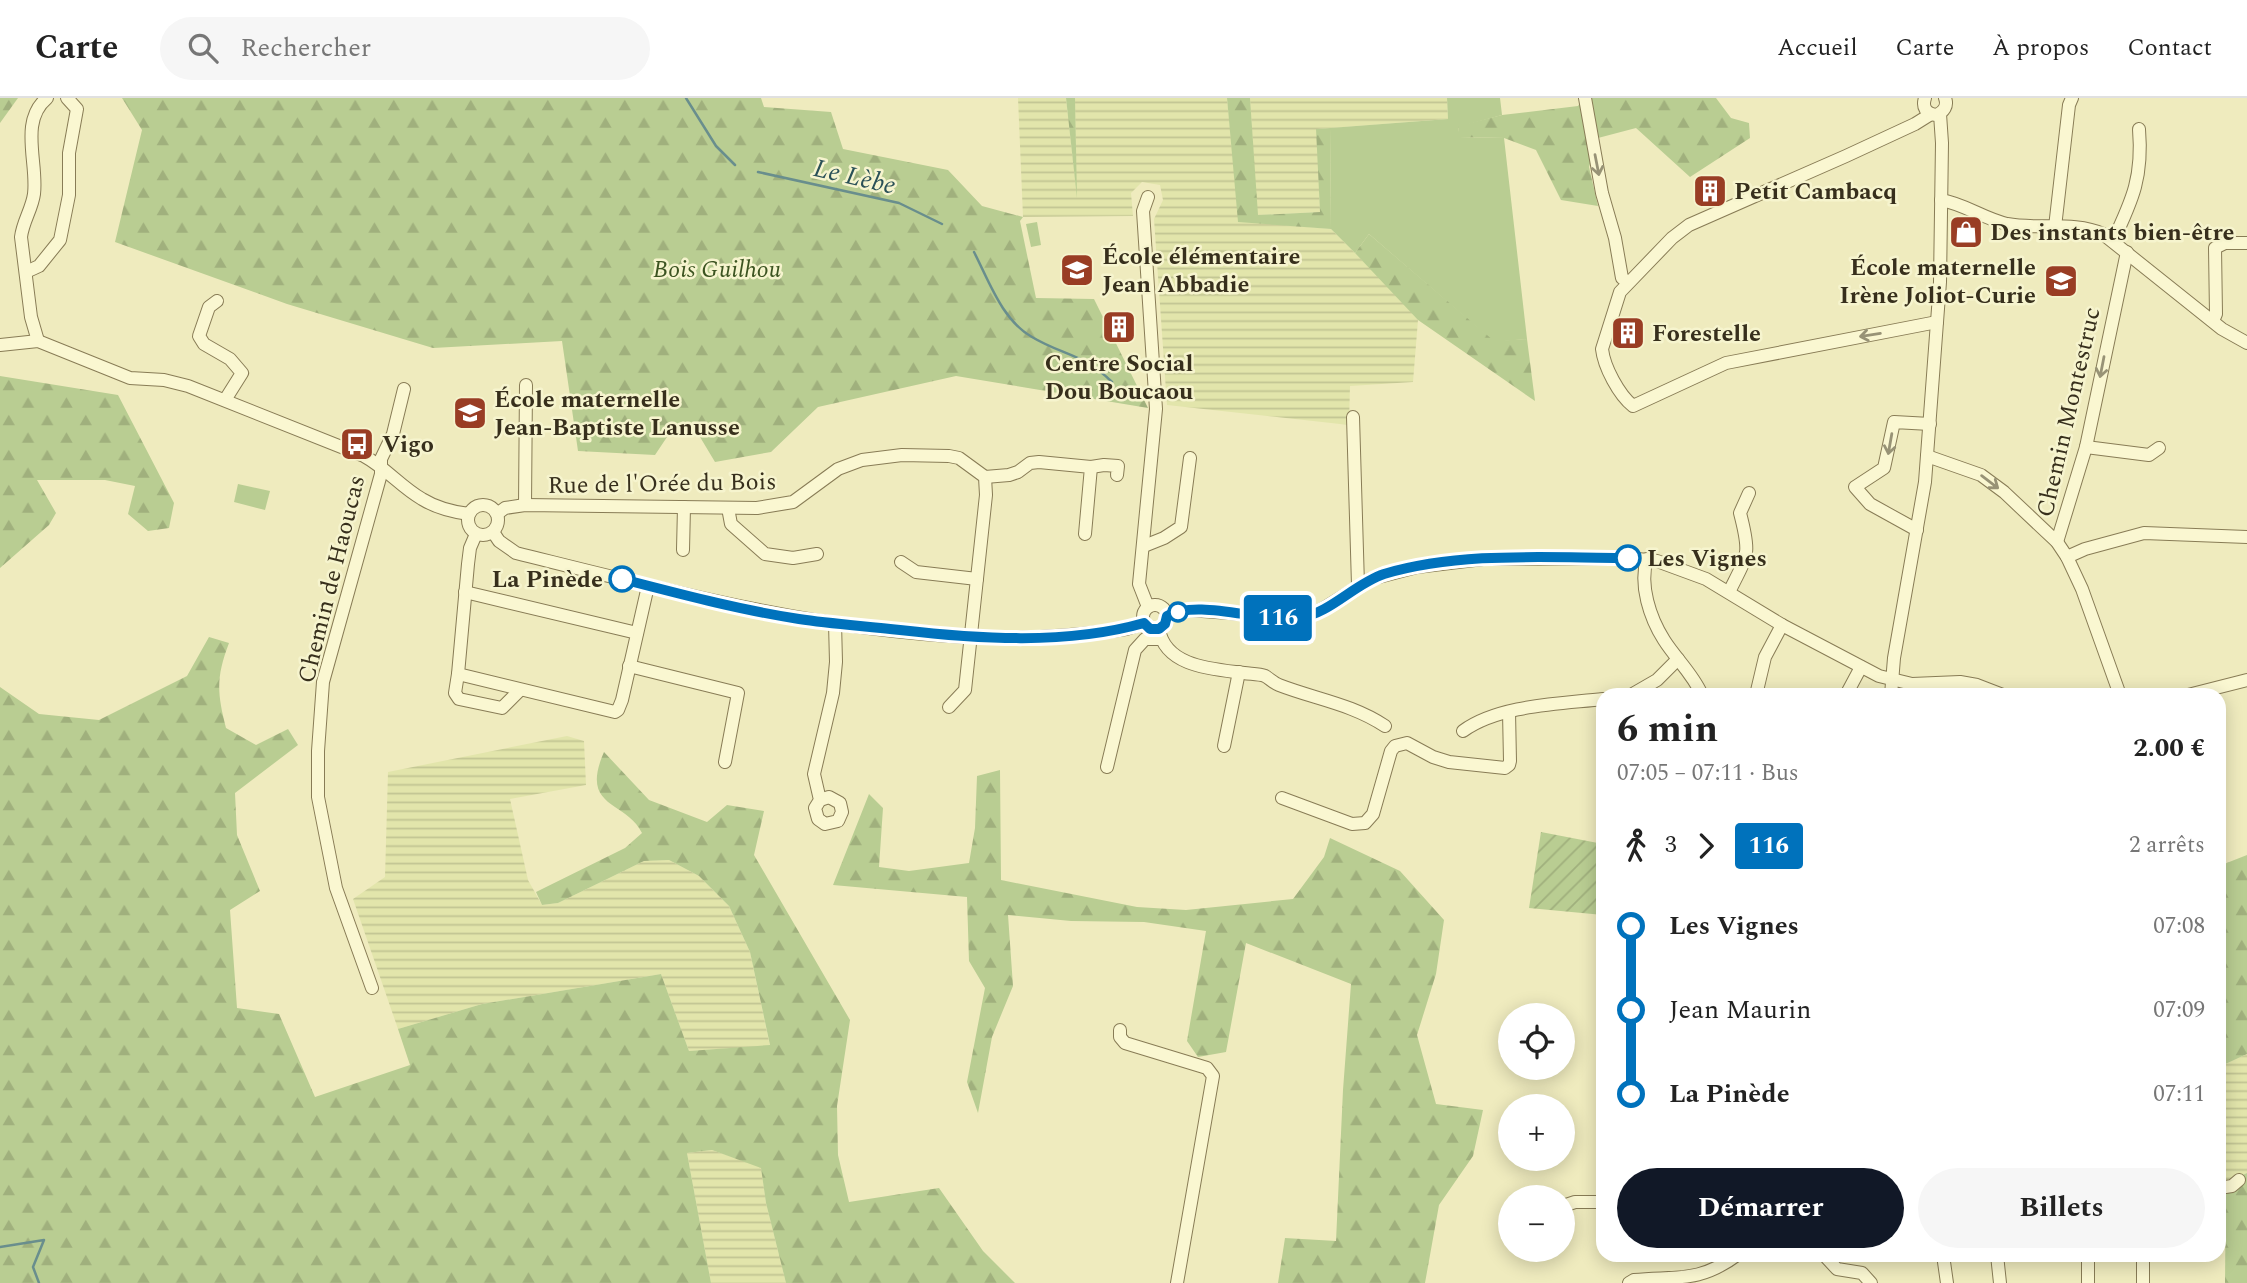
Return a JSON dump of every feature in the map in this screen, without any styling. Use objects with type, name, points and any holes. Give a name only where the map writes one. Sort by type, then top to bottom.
[{"type":"street","points":[[38,341],[31,317],[21,237],[22,226],[34,198],[31,139],[38,105],[47,98]]},
{"type":"street","points":[[26,272],[39,267],[60,240],[69,195],[69,153],[77,109],[67,98]]},
{"type":"street","points":[[1585,98],[1602,193],[1615,238],[1622,278],[1628,282]]},
{"type":"street","points":[[1937,322],[1726,363],[1633,406],[1616,383],[1602,349],[1620,292],[1672,238],[1702,217],[1846,156],[1935,114],[1946,106],[1945,98]]},
{"type":"street","points":[[2055,227],[2072,98]]},
{"type":"street","points":[[1891,688],[1927,456],[1940,282],[1942,143],[1935,114],[1924,108],[1923,99]]},
{"type":"street","points":[[2113,241],[2132,201],[2142,159],[2139,129]]},
{"type":"street","points":[[1148,197],[1143,211],[1157,409],[1139,584],[1149,607]]},
{"type":"street","points":[[1941,200],[1961,205],[2005,224],[2092,229],[2113,241],[2213,321],[2247,343]]},
{"type":"street","points":[[2213,321],[2216,314],[2215,248],[2225,243],[2247,243]]},
{"type":"street","name":"Chemin Montestruc","points":[[2117,688],[2082,589],[2057,542],[2086,447],[2127,252]]},
{"type":"street","points":[[217,301],[209,307],[199,336],[204,344],[230,359],[242,373],[225,400]]},
{"type":"street","points":[[16,343],[31,317]]},
{"type":"street","points":[[0,345],[38,341],[130,378],[176,382],[351,451],[382,466],[421,499],[468,514]]},
{"type":"street","points":[[525,505],[526,385]]},
{"type":"street","name":"Chemin de Haoucas","points":[[373,988],[336,888],[318,797],[318,751],[323,682],[382,466],[381,458],[393,434],[404,389]]},
{"type":"street","points":[[1353,417],[1358,585]]},
{"type":"street","points":[[1917,530],[1870,504],[1855,487],[1884,468],[1894,422],[1930,424]]},
{"type":"street","points":[[2086,447],[2149,455],[2159,448]]},
{"type":"street","name":"Rue de l'Orée du Bois","points":[[497,514],[505,508],[525,505],[757,508],[793,502],[838,469],[862,460],[902,455],[959,458],[985,477]]},
{"type":"street","points":[[1927,456],[1981,475],[2004,492],[2057,542]]},
{"type":"street","points":[[1144,546],[1181,527],[1189,458]]},
{"type":"street","points":[[949,707],[965,690],[986,495],[985,477],[1009,475],[1030,463],[1039,462],[1091,467],[1118,466],[1117,475]]},
{"type":"street","points":[[1085,534],[1091,467]]},
{"type":"street","points":[[1729,592],[1747,557],[1747,540],[1740,513],[1749,493]]},
{"type":"street","points":[[480,505],[490,506],[497,514],[498,523],[493,532],[487,535],[476,534],[469,526],[468,514],[480,505]]},
{"type":"street","points":[[683,551],[684,507]]},
{"type":"street","points":[[728,508],[731,524],[765,554],[793,558],[817,554]]},
{"type":"street","points":[[493,532],[499,541],[516,552],[766,613],[835,623],[969,637],[1024,638],[1126,629],[1144,623]]},
{"type":"street","points":[[2067,557],[2085,549],[2144,533],[2247,537]]},
{"type":"street","points":[[476,534],[470,548],[455,693],[459,699],[502,708],[520,690]]},
{"type":"street","points":[[1647,559],[1644,572],[1646,598],[1663,638],[1697,688]]},
{"type":"street","points":[[1167,616],[1189,610],[1297,618],[1321,610],[1358,585],[1384,574],[1465,560],[1647,559],[1706,579],[1782,625],[1861,667],[1892,680],[1912,684],[1960,682],[1985,688]]},
{"type":"street","points":[[901,562],[916,572],[977,579]]},
{"type":"street","points":[[458,674],[615,712],[622,700],[648,586]]},
{"type":"street","points":[[466,592],[637,633]]},
{"type":"street","points":[[1107,767],[1135,650],[1144,639],[1160,634],[1165,624],[1167,616],[1160,606],[1149,607],[1143,614],[1144,623],[1160,634],[1175,656],[1190,663],[1264,676],[1277,684],[1334,701],[1374,718],[1385,726]]},
{"type":"street","points":[[820,800],[814,774],[833,693],[836,662],[835,623]]},
{"type":"street","points":[[1758,688],[1765,657],[1782,625]]},
{"type":"street","points":[[1643,688],[1657,680],[1678,659]]},
{"type":"street","points":[[629,666],[738,693],[725,762]]},
{"type":"street","points":[[1850,688],[1861,667]]},
{"type":"street","points":[[1224,746],[1240,672]]},
{"type":"street","points":[[2216,688],[2247,680]]},
{"type":"street","points":[[1463,731],[1479,719],[1596,700]]},
{"type":"street","points":[[1283,798],[1352,824],[1365,823],[1373,814],[1391,751],[1401,744],[1408,743],[1433,757],[1450,762],[1505,768],[1510,761],[1509,712]]},
{"type":"street","points":[[1121,1030],[1120,1037],[1125,1043],[1207,1068],[1213,1076],[1177,1283]]},
{"type":"street","points":[[2226,1187],[2239,1180]]},
{"type":"street","points":[[1575,1202],[1596,1202]]},
{"type":"street","points":[[1629,1283],[1649,1279],[1686,1279],[1702,1275],[1729,1262]]},
{"type":"street","points":[[1830,1262],[1837,1269],[1862,1273],[1871,1283]]},
{"type":"street","points":[[1944,1262],[1947,1283]]},
{"type":"street","points":[[1998,1262],[2000,1283]]},
{"type":"street","points":[[2088,1262],[2088,1283]]},
{"type":"street","points":[[2143,1262],[2143,1283]]},
{"type":"green space","points":[[0,98],[18,98],[0,123]]},
{"type":"green space","name":"Bois Guilhou","points":[[122,98],[761,98],[764,107],[831,112],[843,149],[948,170],[982,206],[1023,217],[1020,221],[1036,298],[1094,299],[1148,408],[956,376],[818,407],[771,452],[715,462],[700,437],[669,434],[655,455],[578,451],[562,341],[433,348],[287,304],[115,242],[142,130]]},
{"type":"green space","points":[[1018,98],[1066,98],[1076,186],[1075,98],[1227,98],[1239,221],[1331,229],[1413,311],[1418,320],[1413,382],[1350,386],[1349,425],[1167,405],[1154,219],[1163,200],[1160,185],[1142,182],[1131,193],[1133,216],[1023,217]]},
{"type":"green space","points":[[1066,98],[1075,98],[1077,198]]},
{"type":"green space","points":[[1227,98],[1250,98],[1258,215],[1320,212],[1316,129],[1330,128],[1331,229],[1238,222]]},
{"type":"green space","points":[[1250,98],[1447,98],[1448,119],[1317,129],[1320,212],[1257,215]]},
{"type":"green space","points":[[1447,98],[1500,98],[1502,115],[1458,127],[1460,137],[1504,138],[1527,339],[1494,342],[1369,234],[1355,253],[1331,229],[1330,128],[1448,119]]},
{"type":"green space","points":[[1583,98],[1716,98],[1731,118],[1749,123],[1750,138],[1690,177],[1636,128],[1598,138],[1589,167],[1598,206],[1561,200],[1536,150],[1504,138],[1459,137],[1458,126],[1502,115],[1578,106]]},
{"type":"green space","points":[[1037,222],[1041,245],[1031,247],[1026,224]]},
{"type":"green space","points":[[1369,234],[1494,341],[1527,339],[1535,401],[1418,320],[1355,253]]},
{"type":"green space","points":[[0,376],[118,395],[174,503],[169,528],[148,531],[128,514],[135,486],[105,480],[37,480],[56,513],[49,525],[0,568]]},
{"type":"green space","points":[[238,484],[270,491],[265,510],[234,502]]},
{"type":"green space","points":[[209,637],[229,643],[219,685],[226,728],[256,745],[288,729],[298,745],[235,793],[237,835],[260,891],[230,910],[237,1008],[279,1014],[315,1097],[410,1065],[398,1029],[482,1004],[661,974],[689,1051],[770,1045],[750,952],[729,906],[699,876],[669,860],[644,861],[558,903],[542,905],[536,892],[625,848],[642,833],[635,822],[601,794],[597,784],[598,770],[604,752],[649,800],[707,822],[727,805],[764,811],[754,855],[850,1020],[837,1106],[838,1155],[849,1202],[939,1188],[983,1251],[1015,1283],[786,1283],[766,1203],[761,1168],[712,1150],[687,1153],[711,1283],[0,1283],[0,687],[39,714],[99,720],[187,676]]},
{"type":"green space","points":[[567,736],[584,741],[586,785],[510,799],[528,880],[542,905],[558,903],[644,861],[669,860],[699,876],[729,906],[750,952],[770,1046],[689,1051],[661,974],[482,1004],[398,1029],[353,899],[385,877],[388,772]]},
{"type":"green space","points":[[1000,770],[1001,880],[1137,907],[1186,910],[1293,899],[1324,857],[1330,838],[1400,871],[1444,920],[1436,974],[1417,1035],[1436,1104],[1483,1110],[1473,1156],[1439,1205],[1425,1283],[1278,1283],[1285,1238],[1336,1241],[1351,984],[1246,943],[1226,1052],[1198,1057],[1187,1041],[1206,931],[1144,922],[1071,921],[1008,915],[1013,986],[992,1037],[978,1113],[967,1082],[985,988],[969,961],[967,897],[833,885],[869,794],[883,808],[879,867],[909,871],[969,863],[975,828],[977,776]]},
{"type":"green space","points":[[1541,832],[1596,843],[1596,914],[1529,908]]},
{"type":"green space","points":[[2247,855],[2247,1054],[2226,1064],[2226,863]]},
{"type":"green space","points":[[2247,1054],[2247,1173],[2226,1182],[2226,1064]]},
{"type":"green space","points":[[712,1150],[761,1167],[766,1203],[786,1283],[711,1283],[687,1153]]},
{"type":"green space","points":[[2247,1173],[2247,1283],[2225,1283],[2226,1182]]},
{"type":"waterway","name":"Le Lèbe","points":[[686,98],[716,146],[735,165]]},
{"type":"waterway","name":"Le Lèbe","points":[[758,172],[899,203],[942,224]]},
{"type":"waterway","name":"Le Lèbe","points":[[974,252],[997,299],[1012,321],[1032,337],[1092,366],[1112,382]]},
{"type":"waterway","points":[[0,1247],[44,1240],[33,1267],[39,1283]]},
{"type":"bus line","name":"116","points":[[622,579],[718,603],[801,619],[953,636],[1024,638],[1126,629],[1144,623],[1146,627],[1154,630],[1163,627],[1167,616],[1189,610],[1285,619],[1306,617],[1358,585],[1384,574],[1465,560],[1628,558]]},
{"type":"place","name":"Petit Cambacq","points":[[1710,191]]},
{"type":"place","name":"Des instants bien-être","points":[[1966,232]]},
{"type":"place","name":"École élémentaire Jean Abbadie","points":[[1077,270]]},
{"type":"place","name":"École maternelle Irène Joliot-Curie","points":[[2061,281]]},
{"type":"place","name":"Centre Social Dou Boucaou","points":[[1119,327]]},
{"type":"place","name":"Forestelle","points":[[1628,333]]},
{"type":"place","name":"École maternelle Jean-Baptiste Lanusse","points":[[470,413]]},
{"type":"place","name":"Vigo","points":[[357,444]]},
{"type":"place","name":"Les Vignes","points":[[1628,558]]},
{"type":"place","name":"La Pinède","points":[[622,579]]}]
